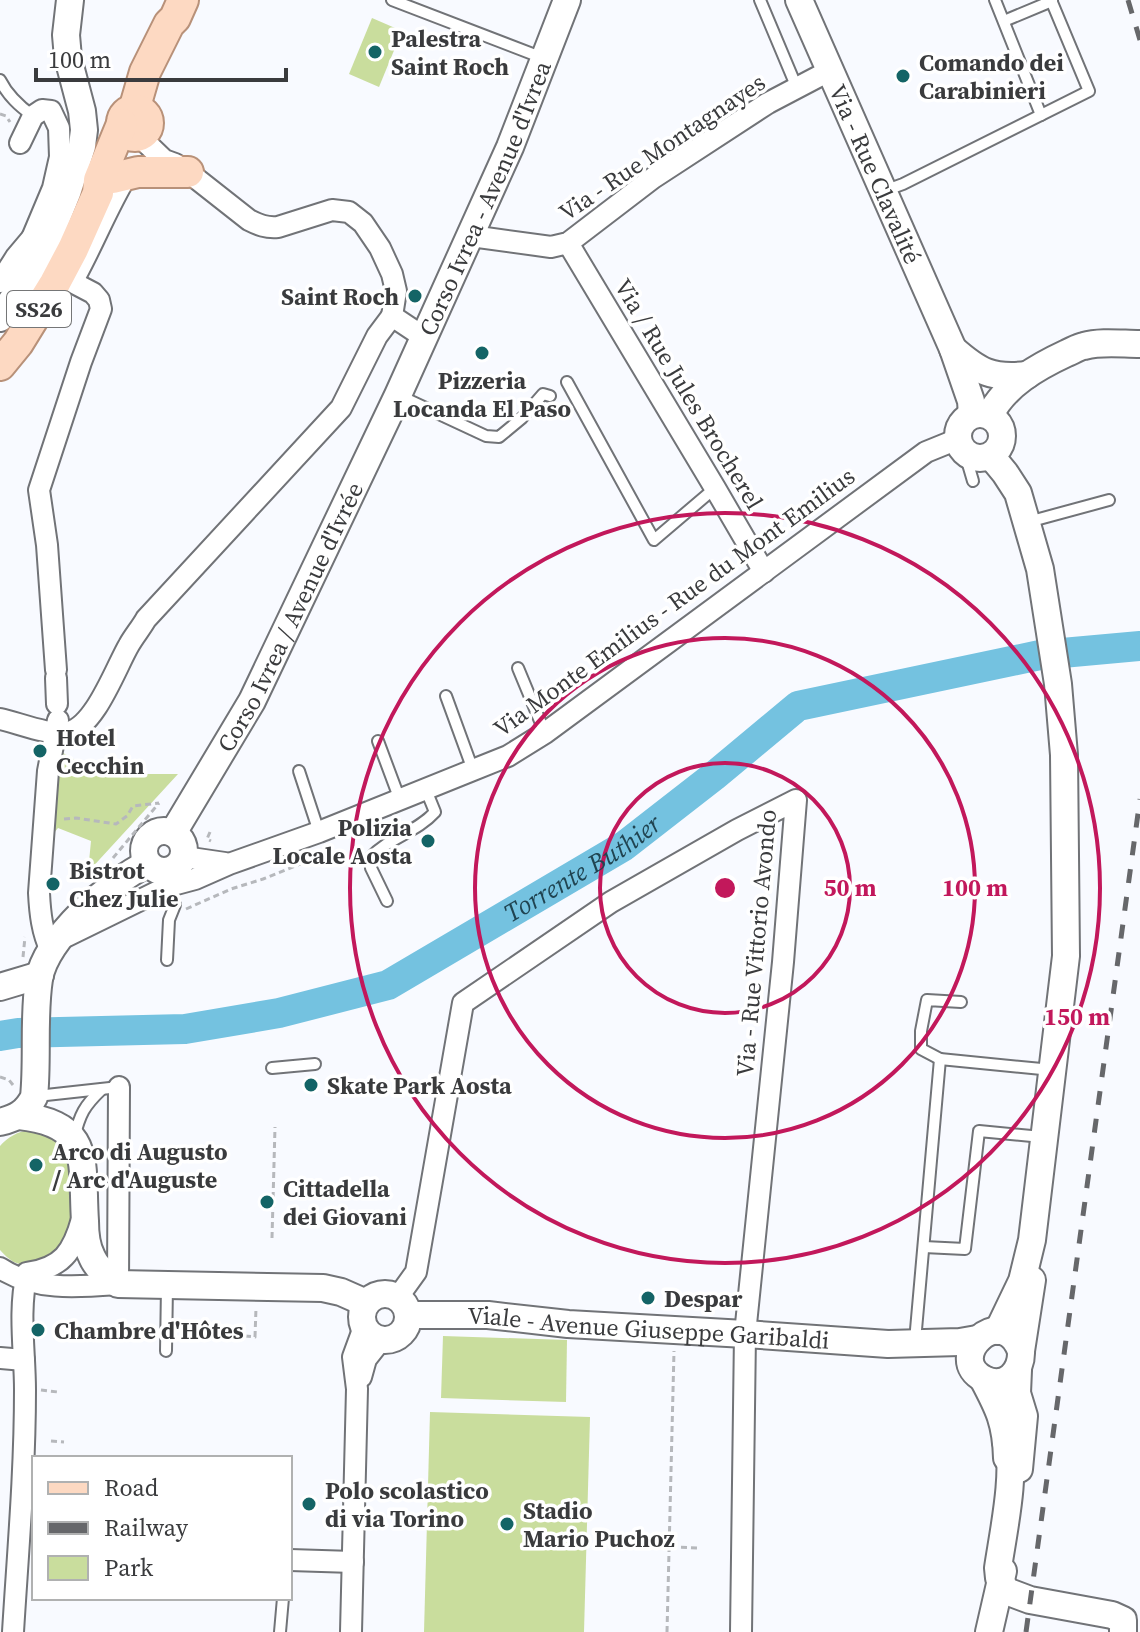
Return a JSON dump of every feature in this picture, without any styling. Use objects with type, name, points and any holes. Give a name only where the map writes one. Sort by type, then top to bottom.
[{"type":"main road","points":[[179,9],[155,85],[137,125],[99,180],[113,182],[138,172],[181,168]]},
{"type":"main road","name":"SS26","points":[[0,365],[63,282],[113,182]]},
{"type":"street","points":[[0,282],[16,257],[39,241],[75,169],[82,146],[82,111],[68,58],[66,35],[70,0]]},
{"type":"street","name":"Corso Ivrea - Avenue d'Ivrea","points":[[398,395],[510,147],[567,0]]},
{"type":"street","name":"Via - Rue Clavalité","points":[[799,0],[953,349],[971,401],[981,415]]},
{"type":"street","name":"Via - Rue Montagnayes","points":[[471,236],[551,247],[568,243],[653,178],[768,103],[829,71]]},
{"type":"street","points":[[0,318],[35,266],[60,157],[59,128],[51,111],[42,110],[33,116],[20,143]]},
{"type":"street","points":[[0,719],[56,719],[70,732],[80,726],[97,706],[128,646],[146,619],[341,408],[377,336],[392,316],[396,291],[392,274],[380,248],[363,223],[349,212],[332,210],[268,228],[249,220],[181,168],[171,152],[137,125]]},
{"type":"street","name":"Via / Rue Jules Brocherel","points":[[568,243],[764,572]]},
{"type":"street","points":[[55,946],[45,938],[40,911],[43,825],[56,719],[56,674],[47,545],[39,490],[101,309],[93,293],[63,282]]},
{"type":"street","points":[[392,316],[425,338]]},
{"type":"street","points":[[987,1628],[1005,1486],[1006,1442],[1001,1415],[971,1361],[972,1348],[987,1335],[1022,1281],[1032,1240],[1066,956],[1064,755],[1058,684],[1040,569],[1028,522],[1018,493],[1005,473],[973,458],[961,424],[981,415],[1002,397],[1083,346],[1140,344]]},
{"type":"street","points":[[953,349],[993,375],[1009,377],[1042,370]]},
{"type":"street","name":"Corso Ivrea / Avenue d'Ivrée","points":[[178,845],[252,701],[398,395]]},
{"type":"street","points":[[973,458],[996,451],[1003,439],[1000,425],[981,415]]},
{"type":"street","name":"Via Monte Emilius - Rue du Mont Emilius","points":[[55,946],[87,925],[169,886],[319,832],[508,756],[545,733],[926,452],[973,458]]},
{"type":"street","name":"Via - Rue Vittorio Avondo","points":[[403,1306],[416,1272],[463,1003],[611,902],[796,800],[783,962],[745,1334]]},
{"type":"street","points":[[0,987],[31,969],[118,880],[147,864],[144,847],[157,831],[168,831],[178,845],[223,867]]},
{"type":"street","points":[[31,969],[37,1004],[16,1107],[60,1126],[73,1139],[82,1157],[86,1238],[92,1258],[118,1284]]},
{"type":"street","points":[[110,1088],[118,1284]]},
{"type":"street","points":[[13,1632],[22,1509],[25,1282],[27,1273],[50,1268],[70,1252],[84,1212]]},
{"type":"street","points":[[987,1628],[1006,1588],[1023,1440],[1024,1416],[1017,1393],[1034,1260],[1032,1240]]},
{"type":"street","points":[[0,1268],[25,1282],[67,1286],[167,1284],[323,1288],[341,1292],[390,1340],[398,1337],[408,1324],[403,1306]]},
{"type":"street","name":"Viale - Avenue Giuseppe Garibaldi","points":[[370,1323],[381,1293],[392,1294],[403,1306],[582,1325],[888,1344],[960,1342],[987,1335]]},
{"type":"street","points":[[351,1632],[357,1389],[353,1357],[370,1323]]},
{"type":"street","points":[[741,1632],[745,1334]]},
{"type":"street","points":[[978,1374],[990,1381],[1002,1381],[1010,1377],[1019,1360],[1014,1339],[1009,1334],[987,1335]]},
{"type":"street","name":"Viale - Avenue Giuseppe Garibaldi","points":[[888,1344],[918,1351],[978,1374]]},
{"type":"street","points":[[0,1358],[24,1360]]},
{"type":"street","points":[[1006,1442],[1010,1450],[1011,1468],[998,1568],[1006,1588],[1050,1604],[1112,1615],[1123,1620],[1123,1632]]},
{"type":"street","points":[[292,1560],[353,1562]]},
{"type":"lane","points":[[392,0],[545,59]]},
{"type":"lane","points":[[760,0],[797,88]]},
{"type":"lane","points":[[995,0],[1041,115]]},
{"type":"lane","points":[[882,192],[1089,91],[1051,1],[1004,21]]},
{"type":"lane","points":[[0,80],[18,105],[33,116]]},
{"type":"lane","points":[[567,382],[654,540],[715,488]]},
{"type":"lane","points":[[398,395],[486,436],[499,437],[522,418],[543,394],[550,396]]},
{"type":"lane","points":[[1028,522],[1109,500]]},
{"type":"lane","points":[[518,668],[545,733]]},
{"type":"lane","points":[[446,696],[473,770]]},
{"type":"lane","points":[[378,741],[400,800]]},
{"type":"lane","points":[[299,771],[319,832]]},
{"type":"lane","points":[[387,901],[371,868],[370,858],[435,812],[426,790]]},
{"type":"lane","points":[[167,960],[169,920],[175,905],[169,886]]},
{"type":"lane","points":[[961,1002],[927,1000],[921,1049],[940,1059],[1052,1070]]},
{"type":"lane","points":[[915,1343],[940,1059]]},
{"type":"lane","points":[[272,1068],[315,1064]]},
{"type":"lane","points":[[16,1107],[110,1088]]},
{"type":"lane","points":[[73,1139],[86,1104],[110,1088]]},
{"type":"lane","points":[[924,1247],[965,1249],[979,1131],[1044,1137]]},
{"type":"lane","points":[[166,1351],[167,1284]]},
{"type":"lane","points":[[280,1632],[283,1600]]},
{"type":"path","points":[[43,825],[56,824],[65,819],[116,824],[123,821],[133,806],[159,803]]},
{"type":"path","points":[[196,904],[318,857]]},
{"type":"path","points":[[31,969],[27,910],[40,911]]},
{"type":"path","points":[[0,1077],[4,1077],[16,1107]]},
{"type":"path","points":[[272,1238],[275,1127]]},
{"type":"path","points":[[245,1336],[255,1337],[256,1303],[268,1303],[269,1286]]},
{"type":"path","points":[[667,1632],[674,1349]]},
{"type":"path","points":[[51,1441],[64,1442]]},
{"type":"path","points":[[670,1547],[700,1548]]},
{"type":"green space","name":"Palestra Saint Roch","points":[[372,18],[402,31],[379,87],[349,74]]},
{"type":"green space","points":[[49,745],[100,774],[178,774],[88,872],[91,841],[58,828],[53,834]]},
{"type":"green space","points":[[29,1130],[52,1134],[71,1153],[73,1228],[55,1258],[25,1265],[13,1262],[0,1250],[0,1146],[13,1135]]},
{"type":"green space","points":[[443,1336],[567,1340],[566,1402],[441,1398]]},
{"type":"green space","name":"Stadio Mario Puchoz","points":[[430,1412],[590,1417],[584,1632],[424,1632]]},
{"type":"waterway","name":"Torrente Buthier","points":[[0,1036],[185,1029],[279,1013],[388,985],[624,846],[798,706],[1040,655],[1140,646]]},
{"type":"railway","points":[[1128,0],[1140,40]]},
{"type":"railway","points":[[1026,1632],[1140,799]]},
{"type":"place","name":"Palestra Saint Roch","points":[[375,52]]},
{"type":"place","name":"Comando dei Carabinieri","points":[[903,76]]},
{"type":"place","name":"Saint Roch","points":[[415,296]]},
{"type":"place","name":"Pizzeria Locanda El Paso","points":[[482,353]]},
{"type":"place","name":"Hotel Cecchin","points":[[40,751]]},
{"type":"place","name":"Polizia Locale Aosta","points":[[428,841]]},
{"type":"place","name":"Bistrot Chez Julie","points":[[53,884]]},
{"type":"place","name":"Skate Park Aosta","points":[[311,1085]]},
{"type":"place","name":"Arco di Augusto / Arc d'Auguste","points":[[36,1165]]},
{"type":"place","name":"Cittadella dei Giovani","points":[[267,1202]]},
{"type":"place","name":"Despar","points":[[648,1298]]},
{"type":"place","name":"Chambre d'Hôtes","points":[[38,1330]]},
{"type":"place","name":"Polo scolastico di via Torino","points":[[309,1504]]},
{"type":"place","name":"Stadio Mario Puchoz","points":[[507,1524]]}]
